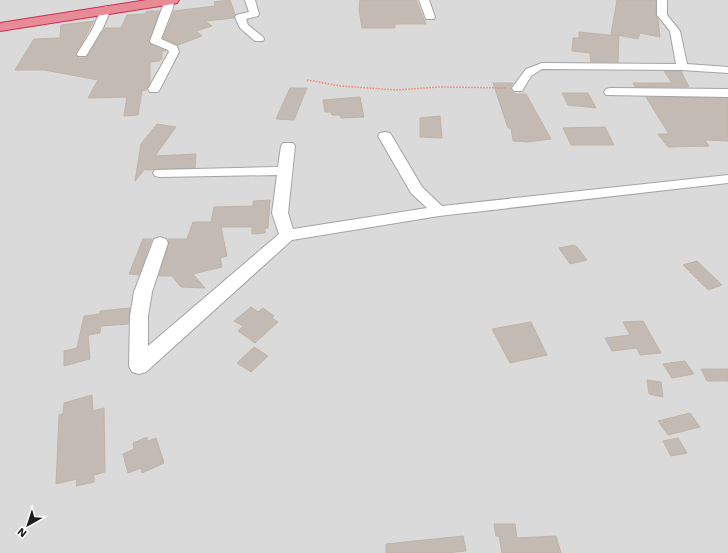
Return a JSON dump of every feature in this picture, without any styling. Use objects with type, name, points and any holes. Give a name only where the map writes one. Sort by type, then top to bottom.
[{"type":"highway","points":[[0,18],[109,4],[173,0]]},
{"type":"highway","points":[[0,27],[109,4]]},
{"type":"street","points":[[154,89],[174,52],[171,46],[155,41],[168,8],[169,0]]},
{"type":"street","points":[[250,0],[254,14],[240,17],[244,26],[259,39]]},
{"type":"street","points":[[424,0],[430,17]]},
{"type":"street","points":[[662,0],[662,15],[675,31],[682,67]]},
{"type":"street","points":[[82,54],[98,28],[109,4]]},
{"type":"street","points":[[518,88],[527,73],[535,67],[593,65],[682,67],[728,70]]},
{"type":"street","points":[[610,92],[728,93]]},
{"type":"street","points":[[385,136],[416,190],[439,211]]},
{"type":"street","points":[[287,235],[280,213],[288,146]]},
{"type":"street","points":[[160,173],[286,171]]},
{"type":"street","points":[[160,243],[143,292],[140,316],[139,366],[287,235],[439,211],[728,178]]},
{"type":"path","points":[[307,80],[341,86],[396,90],[459,86],[518,88]]},
{"type":"shaded area","points":[[0,0],[728,0],[728,553],[0,553]]},
{"type":"building","points":[[230,0],[235,14],[234,18],[205,21],[212,26],[196,31],[202,36],[178,45],[163,38],[174,11],[215,6],[214,2]]},
{"type":"building","points":[[360,0],[416,0],[426,24],[395,24],[395,28],[362,28],[359,9]]},
{"type":"building","points":[[617,0],[656,0],[656,15],[658,19],[660,37],[640,33],[638,39],[611,34]]},
{"type":"building","points":[[147,11],[160,11],[149,42],[150,44],[166,51],[162,51],[162,59],[160,59],[160,61],[150,62],[150,83],[146,90],[142,91],[138,115],[124,116],[127,97],[88,98],[98,80],[44,70],[15,70],[34,39],[60,38],[61,25],[94,21],[76,53],[78,58],[86,58],[105,28],[121,28],[127,15],[144,14]]},
{"type":"building","points":[[579,32],[619,36],[618,62],[591,62],[590,53],[572,51],[573,38],[579,38]]},
{"type":"building","points":[[664,71],[681,71],[689,87],[635,87],[633,83],[672,83]]},
{"type":"building","points":[[493,83],[513,83],[510,88],[513,92],[516,94],[526,94],[551,139],[527,142],[513,141],[511,128],[508,128]]},
{"type":"building","points":[[290,88],[307,88],[294,120],[276,119]]},
{"type":"building","points":[[562,93],[588,93],[596,108],[568,105]]},
{"type":"building","points":[[360,97],[364,117],[341,118],[340,115],[332,115],[331,112],[325,112],[323,100]]},
{"type":"building","points":[[646,97],[728,98],[728,141],[705,140],[709,146],[668,147],[658,134],[669,134]]},
{"type":"building","points":[[440,116],[442,138],[420,137],[420,118]]},
{"type":"building","points":[[157,124],[176,127],[155,156],[196,154],[195,168],[146,170],[147,168],[135,181],[141,144]]},
{"type":"building","points":[[605,127],[614,145],[571,145],[563,128]]},
{"type":"building","points":[[270,200],[268,228],[265,228],[265,233],[252,234],[252,227],[221,227],[227,256],[220,258],[222,267],[193,274],[205,288],[181,287],[172,276],[159,276],[169,243],[168,239],[187,239],[193,222],[211,222],[214,207],[253,206],[253,201]]},
{"type":"building","points":[[143,239],[152,239],[139,275],[129,274]]},
{"type":"building","points":[[574,245],[587,260],[570,264],[559,248]]},
{"type":"building","points":[[697,261],[722,285],[708,290],[683,265]]},
{"type":"building","points":[[251,307],[258,312],[263,308],[274,316],[272,318],[278,322],[255,343],[238,331],[243,326],[234,321]]},
{"type":"building","points":[[130,308],[128,324],[101,326],[100,333],[88,335],[90,359],[64,366],[64,351],[77,348],[84,316],[100,314],[100,311]]},
{"type":"building","points":[[643,321],[661,353],[640,355],[637,348],[612,351],[605,338],[630,335],[623,322]]},
{"type":"building","points":[[531,322],[547,355],[510,363],[492,329]]},
{"type":"building","points":[[254,347],[268,356],[251,372],[237,363]]},
{"type":"building","points":[[685,361],[694,374],[672,378],[663,364]]},
{"type":"building","points":[[701,369],[728,369],[728,381],[707,381]]},
{"type":"building","points":[[647,380],[661,382],[663,397],[649,394]]},
{"type":"building","points":[[92,395],[93,411],[104,408],[105,472],[94,475],[94,482],[76,486],[77,479],[56,484],[59,415],[63,414],[64,403]]},
{"type":"building","points":[[690,413],[700,427],[668,435],[658,421]]},
{"type":"building","points":[[147,437],[148,441],[156,438],[164,463],[142,473],[141,468],[128,473],[123,454],[134,449],[133,443]]},
{"type":"building","points":[[678,438],[687,453],[671,456],[663,441]]},
{"type":"building","points":[[494,524],[515,524],[517,538],[556,536],[561,553],[502,553],[499,536],[496,536]]},
{"type":"building","points":[[463,536],[466,551],[446,553],[386,553],[386,544]]}]
